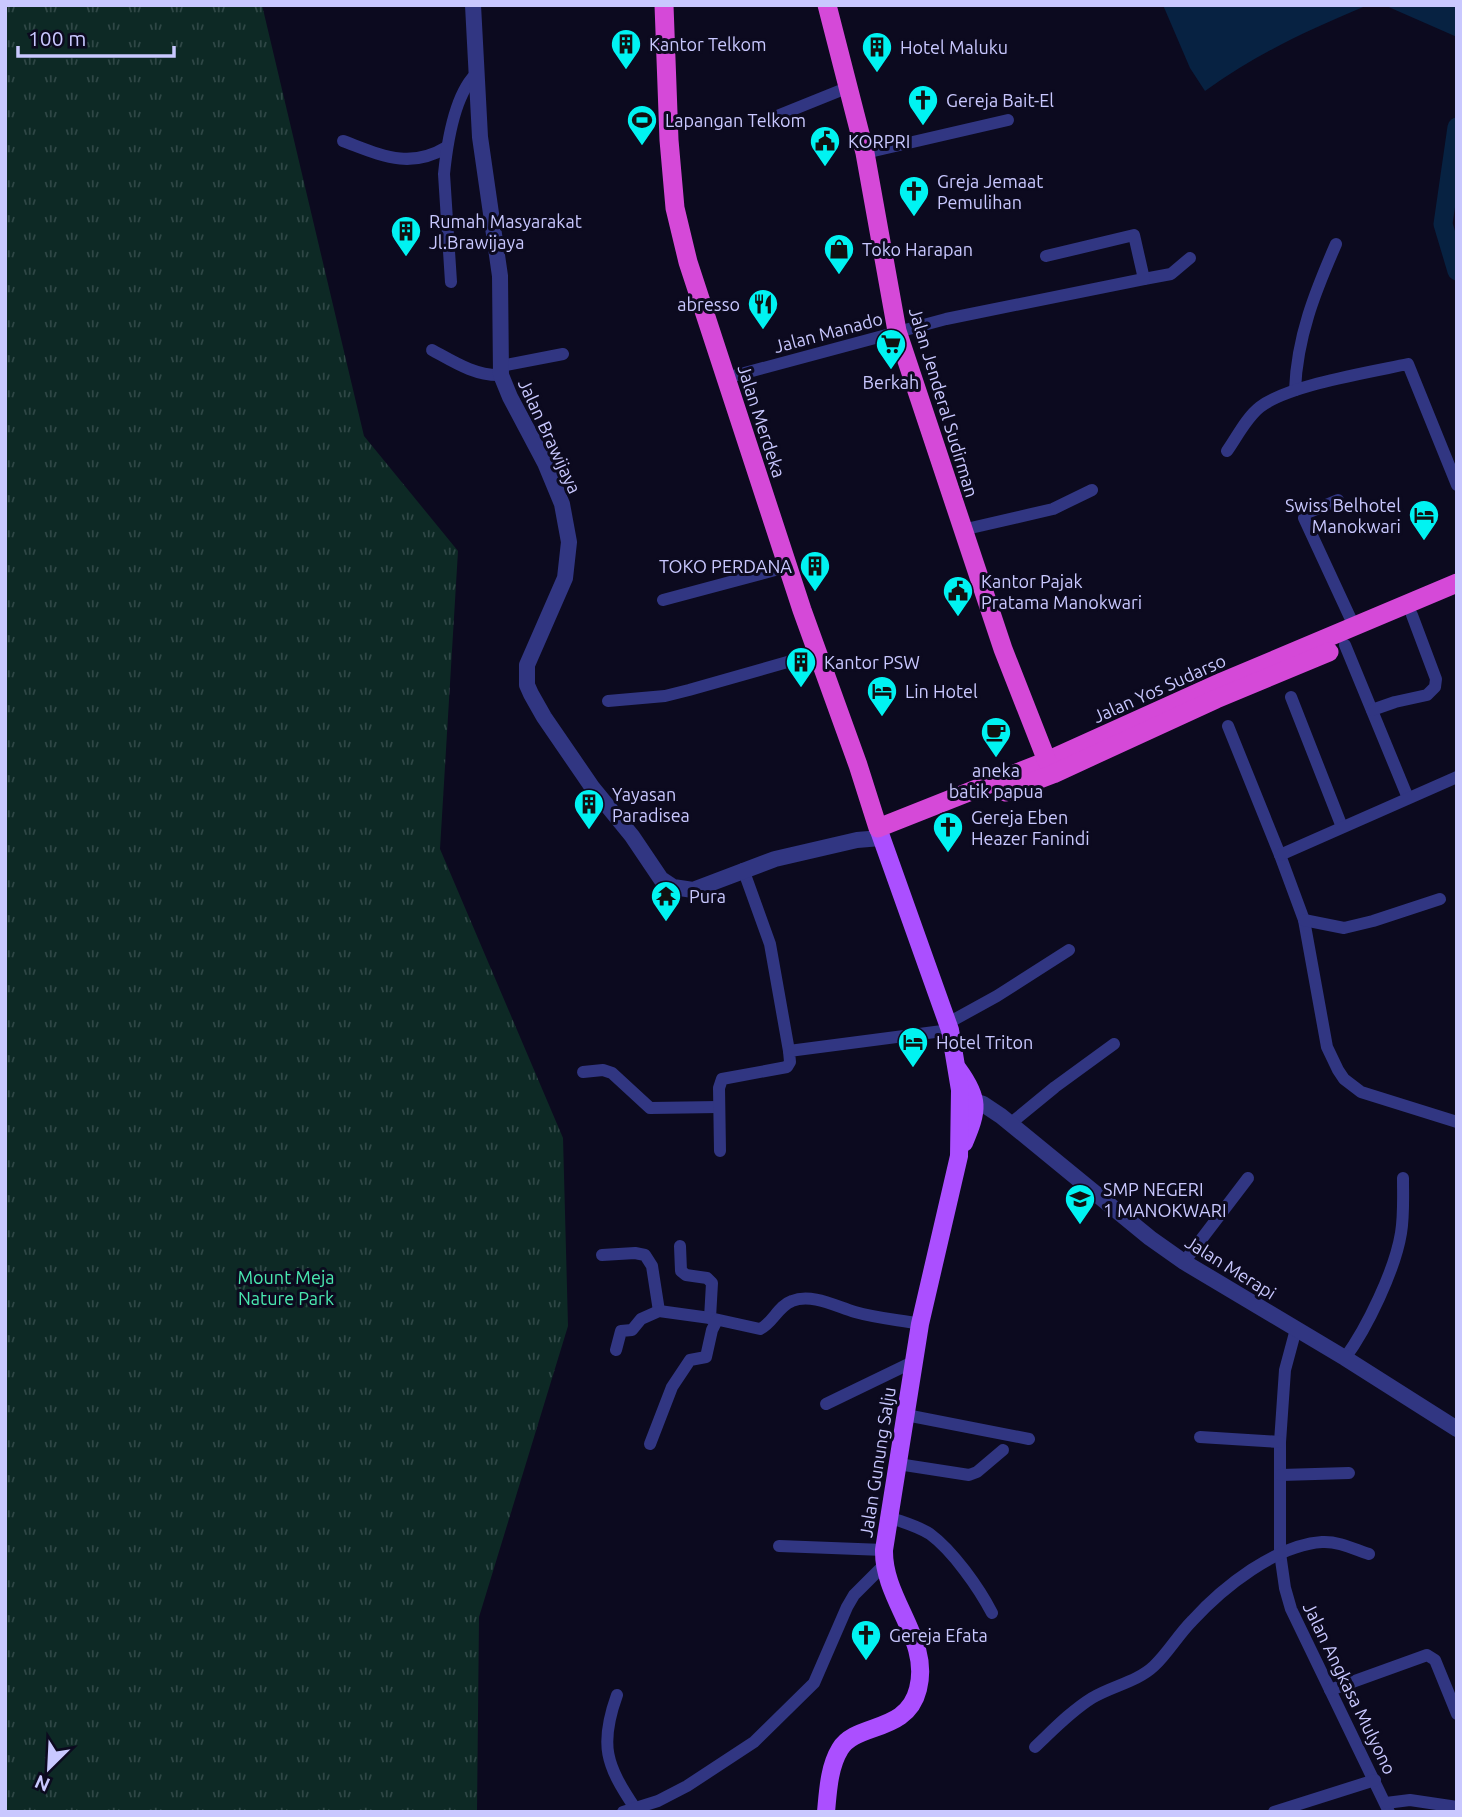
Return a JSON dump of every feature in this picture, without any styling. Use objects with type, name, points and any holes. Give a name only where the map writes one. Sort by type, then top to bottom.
[{"type":"highway","name":"Jalan Merdeka","points":[[664,5],[675,208],[688,262],[879,833]]},
{"type":"highway","name":"Jalan Jenderal Sudirman","points":[[827,5],[865,153],[897,331],[1003,649],[1047,761]]},
{"type":"highway","name":"Jalan Yos Sudarso","points":[[879,833],[1053,774],[1354,626],[1457,583]]},
{"type":"highway","name":"Jalan Yos Sudarso","points":[[879,833],[1255,675],[1345,645],[1457,595]]},
{"type":"main road","points":[[879,833],[949,1027],[957,1068],[973,1091],[968,1105]]},
{"type":"main road","name":"Jalan Gunung Salju","points":[[826,1812],[834,1763],[841,1748],[849,1738],[894,1722],[918,1693],[918,1648],[893,1594],[884,1558],[888,1517],[920,1324],[959,1156],[968,1105]]},
{"type":"street","name":"Jalan Brawijaya","points":[[472,5],[480,137],[500,276],[501,370],[510,397],[545,463],[562,504],[569,542],[565,578],[527,665],[527,685],[531,694],[571,758],[632,836],[661,879],[673,887],[693,890],[744,869],[879,833]]},
{"type":"street","points":[[451,282],[444,174],[447,147],[461,98],[467,84],[478,72]]},
{"type":"street","points":[[777,116],[849,88]]},
{"type":"street","points":[[865,153],[1008,120]]},
{"type":"street","points":[[343,141],[394,159],[414,160],[432,156],[447,147]]},
{"type":"street","points":[[1046,256],[1134,235],[1144,279]]},
{"type":"street","points":[[1295,390],[1302,333],[1318,284],[1336,244]]},
{"type":"street","name":"Jalan Manado","points":[[726,378],[897,331],[997,307],[1171,274],[1190,258]]},
{"type":"street","points":[[432,350],[485,376],[563,354]]},
{"type":"street","points":[[1227,451],[1254,413],[1268,402],[1295,390],[1408,364],[1457,485]]},
{"type":"street","points":[[962,530],[1053,509],[1092,490]]},
{"type":"street","points":[[1338,500],[1307,513],[1304,518],[1354,626]]},
{"type":"street","points":[[663,600],[790,566]]},
{"type":"street","points":[[1372,710],[1427,695],[1435,687],[1436,679],[1412,615]]},
{"type":"street","points":[[1345,645],[1408,798]]},
{"type":"street","points":[[608,701],[690,691],[818,653]]},
{"type":"street","points":[[1291,697],[1342,827]]},
{"type":"street","points":[[1228,726],[1304,920],[1327,1047],[1344,1079],[1361,1093],[1457,1122]]},
{"type":"street","points":[[1280,855],[1457,777]]},
{"type":"street","points":[[720,1151],[719,1088],[722,1079],[787,1067],[790,1062],[770,944],[744,869]]},
{"type":"street","points":[[1304,920],[1344,928],[1440,899]]},
{"type":"street","points":[[789,1051],[949,1027],[1069,950]]},
{"type":"street","points":[[1005,1120],[1114,1044]]},
{"type":"street","points":[[583,1072],[608,1071],[646,1106],[655,1109],[719,1107]]},
{"type":"street","name":"Jalan Merapi","points":[[968,1105],[1005,1120],[1184,1262],[1345,1358],[1457,1429]]},
{"type":"street","points":[[1184,1262],[1248,1178]]},
{"type":"street","points":[[1345,1358],[1371,1317],[1399,1244],[1403,1217],[1403,1178]]},
{"type":"street","points":[[650,1444],[673,1387],[690,1360],[706,1357],[714,1319],[712,1283],[707,1278],[686,1275],[681,1271],[680,1246]]},
{"type":"street","points":[[602,1255],[645,1255],[652,1266],[659,1311]]},
{"type":"street","points":[[616,1350],[621,1331],[632,1330],[641,1319],[659,1311],[760,1329],[769,1324],[788,1302],[796,1299],[920,1324]]},
{"type":"street","name":"Jalan Angkasa Mulyono","points":[[1296,1329],[1284,1370],[1280,1442],[1280,1553],[1285,1588],[1291,1609],[1387,1807]]},
{"type":"street","points":[[826,1404],[915,1361]]},
{"type":"street","points":[[906,1415],[1030,1439]]},
{"type":"street","points":[[1200,1437],[1280,1442]]},
{"type":"street","points":[[898,1464],[969,1475],[977,1472],[1003,1450]]},
{"type":"street","points":[[1281,1475],[1349,1473]]},
{"type":"street","points":[[888,1517],[929,1533],[939,1542],[983,1597],[992,1613]]},
{"type":"street","points":[[1035,1747],[1080,1706],[1101,1693],[1145,1674],[1208,1605],[1237,1581],[1280,1553],[1294,1547],[1324,1542],[1344,1545],[1369,1554]]},
{"type":"street","points":[[779,1546],[884,1558]]},
{"type":"street","points":[[617,1695],[608,1721],[606,1749],[629,1810],[658,1801],[736,1755],[754,1742],[810,1689],[847,1607],[884,1558]]},
{"type":"street","points":[[1330,1690],[1427,1655],[1432,1656],[1457,1714]]},
{"type":"street","points":[[1274,1812],[1375,1780]]},
{"type":"street","points":[[1387,1807],[1410,1800],[1457,1807]]},
{"type":"green space","name":"Mount Meja Nature Park","points":[[5,5],[262,5],[364,436],[458,551],[440,849],[563,1138],[568,1326],[479,1617],[477,1812],[5,1812]]},
{"type":"water","points":[[1163,5],[1368,5],[1284,43],[1205,91],[1190,68]]},
{"type":"water","points":[[1384,5],[1457,5],[1457,37]]},
{"type":"waterway","points":[[1457,127],[1443,224],[1457,271]]},
{"type":"place","name":"Kantor Telkom","points":[[626,71]]},
{"type":"place","name":"Hotel Maluku","points":[[877,74]]},
{"type":"place","name":"Gereja Bait-El","points":[[923,127]]},
{"type":"place","name":"Lapangan Telkom","points":[[642,147]]},
{"type":"place","name":"KORPRI","points":[[825,168]]},
{"type":"place","name":"Greja Jemaat Pemulihan","points":[[914,218]]},
{"type":"place","name":"Rumah Masyarakat Jl.Brawijaya","points":[[406,258]]},
{"type":"place","name":"Toko Harapan","points":[[839,276]]},
{"type":"place","name":"abresso","points":[[763,331]]},
{"type":"place","name":"Berkah","points":[[891,371]]},
{"type":"place","name":"Swiss Belhotel Manokwari","points":[[1424,542]]},
{"type":"place","name":"TOKO PERDANA","points":[[815,593]]},
{"type":"place","name":"Kantor Pajak Pratama Manokwari","points":[[958,618]]},
{"type":"place","name":"Kantor PSW","points":[[801,689]]},
{"type":"place","name":"Lin Hotel","points":[[882,718]]},
{"type":"place","name":"aneka batik papua","points":[[996,759]]},
{"type":"place","name":"Yayasan Paradisea","points":[[589,831]]},
{"type":"place","name":"Gereja Eben Heazer Fanindi","points":[[948,854]]},
{"type":"place","name":"Pura","points":[[666,923]]},
{"type":"place","name":"Hotel Triton","points":[[913,1069]]},
{"type":"place","name":"SMP NEGERI 1 MANOKWARI","points":[[1080,1226]]},
{"type":"place","name":"Gereja Efata","points":[[866,1662]]}]
